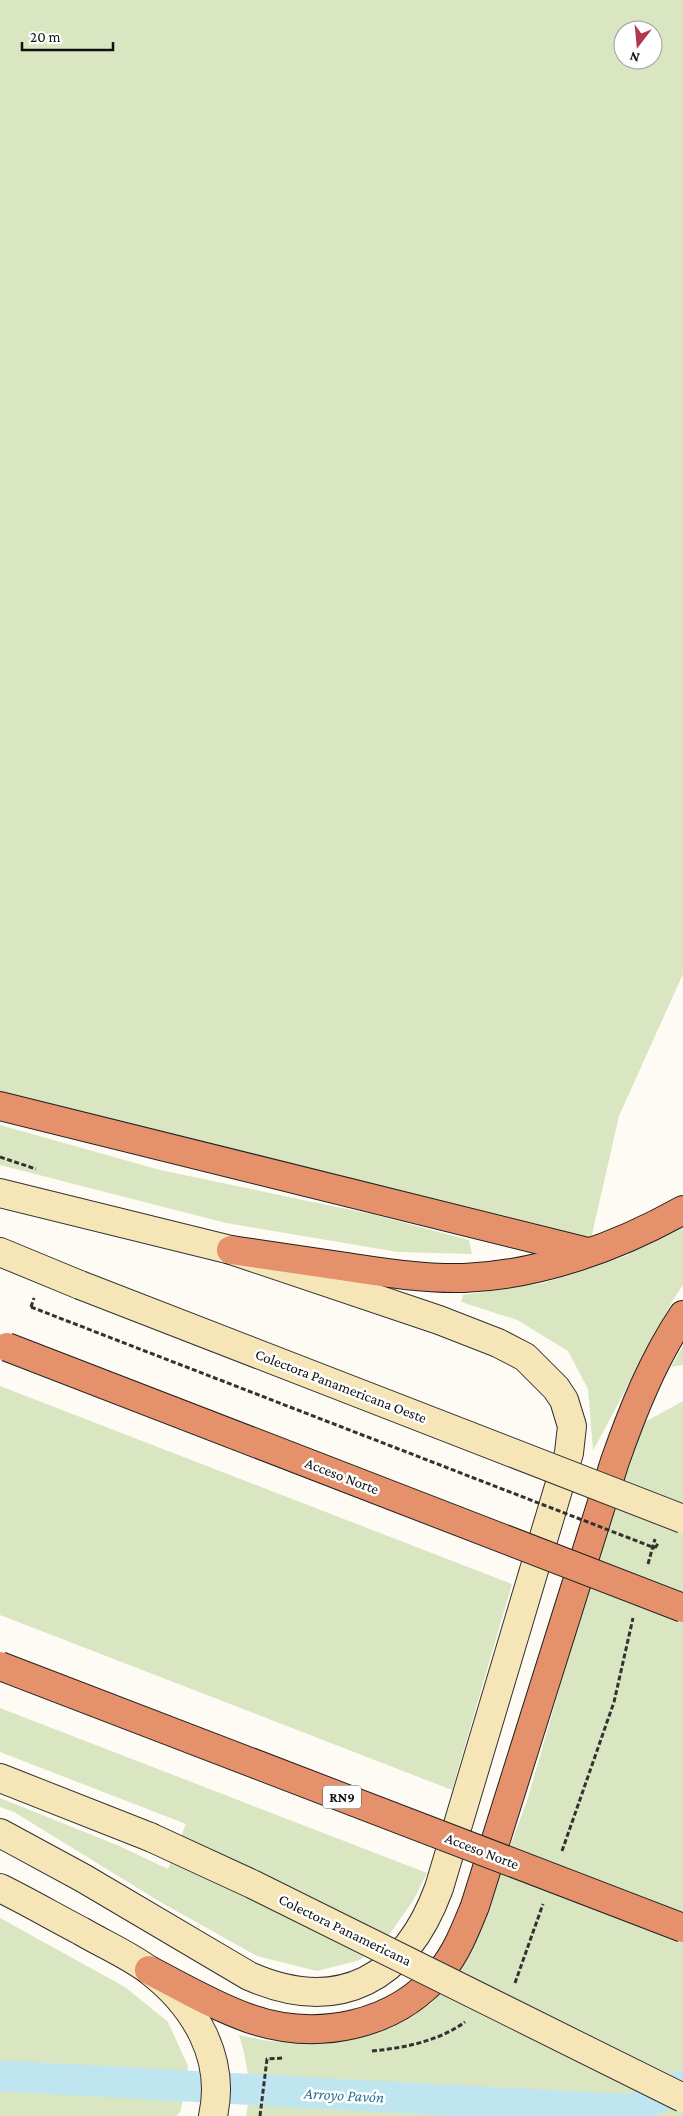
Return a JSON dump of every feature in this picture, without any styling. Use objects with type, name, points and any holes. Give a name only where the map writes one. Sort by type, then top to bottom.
[{"type":"highway","points":[[0,1106],[588,1252]]},
{"type":"highway","points":[[231,1250],[406,1276],[463,1278],[512,1273],[588,1252],[648,1229],[683,1210]]},
{"type":"highway","points":[[149,1970],[213,2003],[249,2018],[282,2026],[322,2029],[353,2025],[388,2014],[419,1994],[443,1969],[459,1942],[475,1906],[620,1445],[641,1391],[683,1315]]},
{"type":"highway","name":"Acceso Norte","points":[[3,1346],[683,1608]]},
{"type":"highway","name":"Acceso Norte","points":[[0,1666],[683,1928]]},
{"type":"main road","points":[[0,1193],[231,1250],[439,1320],[498,1343],[525,1357],[549,1379],[564,1400],[572,1426],[569,1453],[433,1904],[415,1937],[405,1950],[382,1971],[368,1980],[343,1989],[326,1992],[297,1992],[279,1988],[248,1976],[83,1878],[0,1833]]},
{"type":"main road","name":"Colectora Panamericana Oeste","points":[[0,1252],[80,1285],[683,1519]]},
{"type":"main road","name":"Colectora Panamericana","points":[[0,1778],[150,1837],[270,1893],[683,2098]]},
{"type":"main road","points":[[3,1890],[149,1970],[180,1998],[201,2030],[210,2049],[217,2085],[213,2116]]},
{"type":"path","points":[[31,1307],[655,1548]]},
{"type":"path","points":[[260,2116],[267,2059]]},
{"type":"green space","points":[[0,0],[683,0],[683,974],[619,1116],[588,1252],[0,1106]]},
{"type":"green space","points":[[0,1125],[160,1170],[375,1215],[469,1240],[472,1254],[398,1252],[226,1223],[0,1165]]},
{"type":"green space","points":[[683,1221],[683,1285],[673,1300],[593,1451],[588,1389],[568,1351],[517,1320],[461,1302],[463,1295],[544,1283],[626,1256]]},
{"type":"green space","points":[[683,1346],[683,1365],[671,1367]]},
{"type":"green space","points":[[0,1386],[512,1584],[452,1790],[0,1615]]},
{"type":"green space","points":[[683,1401],[683,2116],[246,2116],[249,2085],[239,2035],[268,2041],[318,2043],[381,2028],[431,2004],[474,1942],[527,1801],[631,1441],[645,1422]]},
{"type":"green space","points":[[0,1708],[427,1873],[413,1901],[389,1935],[360,1960],[317,1971],[257,1956],[162,1903],[14,1812],[0,1807],[0,1798],[117,1845],[168,1869],[186,1824],[0,1752]]},
{"type":"green space","points":[[0,1918],[125,1987],[168,2022],[188,2066],[181,2110],[177,2116],[0,2116]]},
{"type":"waterway","name":"Arroyo Pavón","points":[[0,2076],[631,2110],[683,2086]]}]
